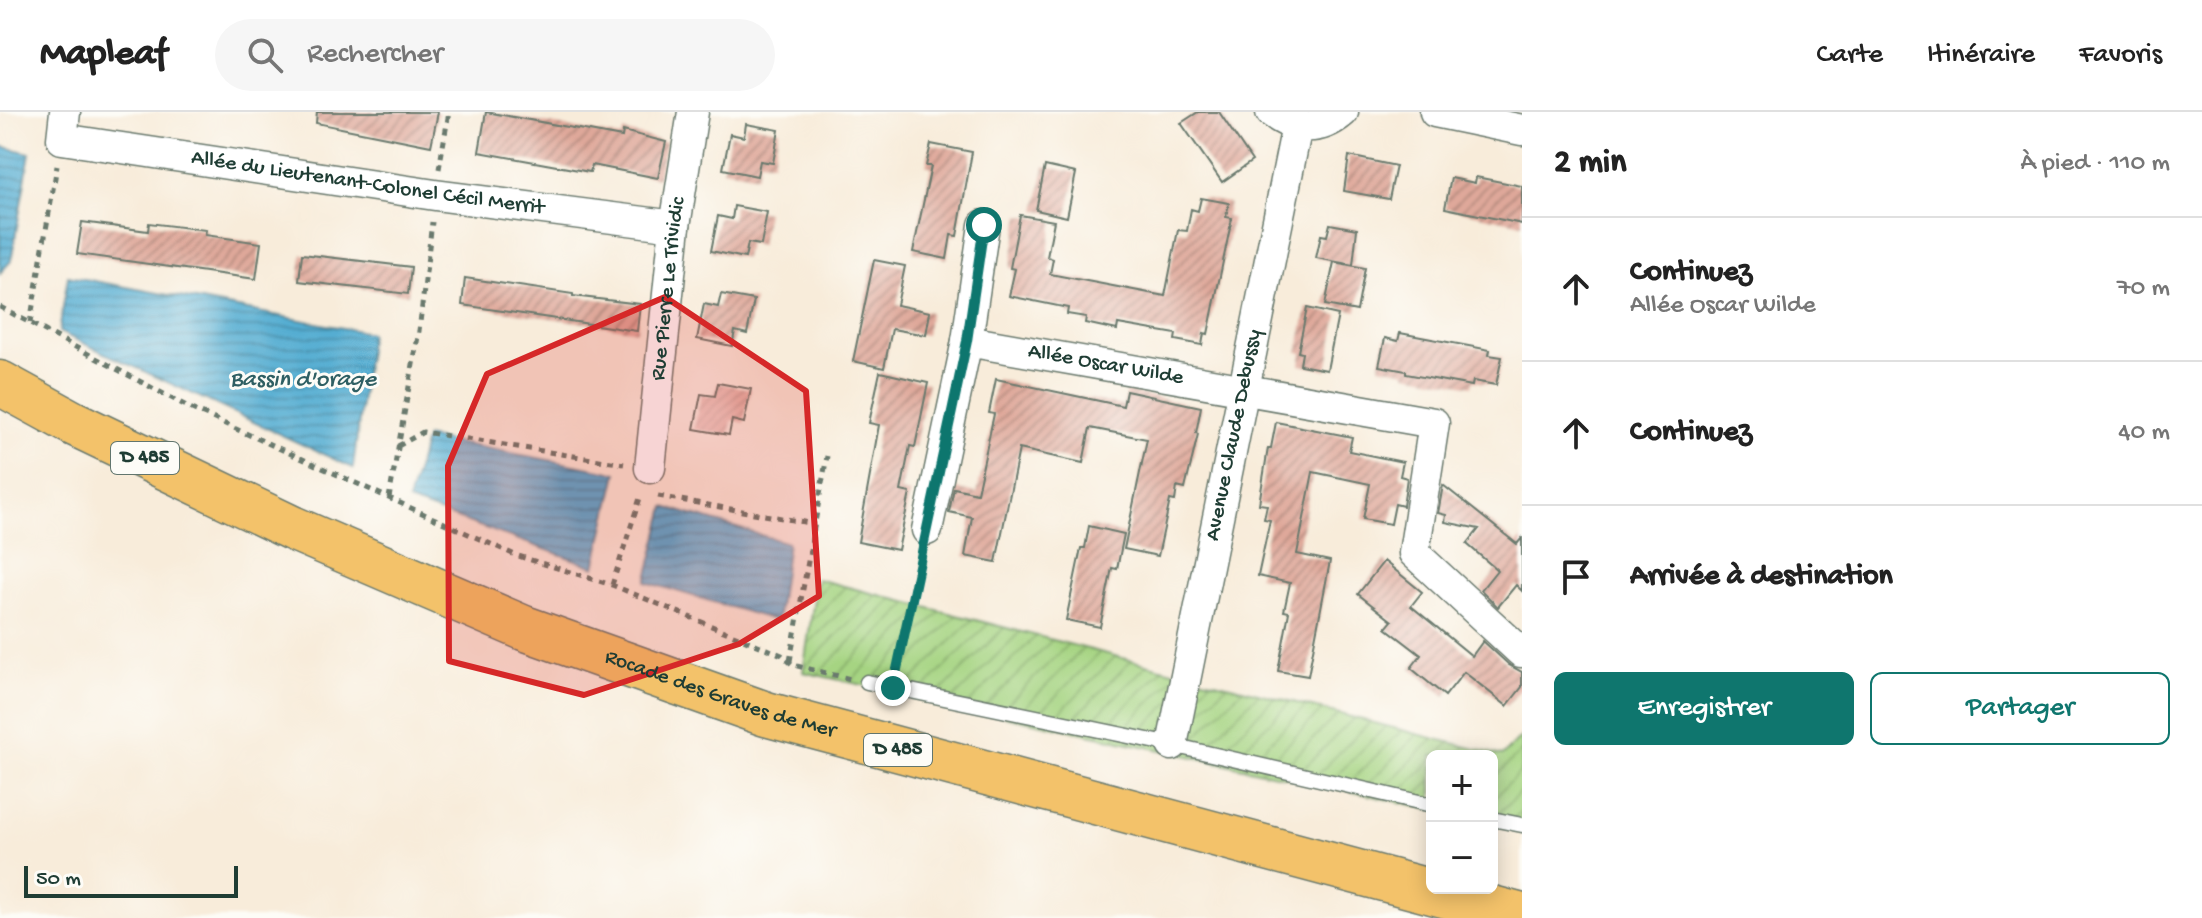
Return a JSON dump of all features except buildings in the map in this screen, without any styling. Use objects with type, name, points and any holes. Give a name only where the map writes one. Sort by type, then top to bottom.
[{"type":"main road","name":"Rocade des Graves de Mer","points":[[0,383],[73,423],[292,528],[524,628],[766,714],[1522,916]]},
{"type":"street","name":"Rue Pierre Le Trividic","points":[[646,480],[675,226],[693,112]]},
{"type":"street","points":[[1271,112],[1283,121],[1313,127],[1327,123],[1343,112]]},
{"type":"street","points":[[1435,112],[1522,130]]},
{"type":"street","name":"Allée du Lieutenant-Colonel Cécil Merrit","points":[[63,125],[435,195],[675,226]]},
{"type":"street","name":"Avenue Claude Debussy","points":[[1172,745],[1297,126]]},
{"type":"street","points":[[927,530],[967,341],[984,225]]},
{"type":"street","name":"Allée Oscar Wilde","points":[[967,341],[1434,423],[1414,553],[1521,652]]},
{"type":"lane","points":[[867,682],[1172,745],[1426,804]]},
{"type":"lane","points":[[1498,820],[1522,825]]},
{"type":"path","points":[[30,323],[63,125]]},
{"type":"path","points":[[0,307],[192,409],[515,555],[612,585],[782,655],[793,665],[867,682]]},
{"type":"path","points":[[389,498],[419,331]]},
{"type":"path","points":[[398,446],[423,432],[646,480],[815,524]]},
{"type":"path","points":[[790,662],[827,456]]},
{"type":"path","points":[[612,585],[646,480]]},
{"type":"path","points":[[893,688],[927,530]]},
{"type":"highlighted area","points":[[665,297],[806,391],[819,596],[739,644],[584,695],[449,661],[448,466],[487,374]]},
{"type":"green space","points":[[817,579],[1479,750],[1426,750],[1426,808],[803,672]]},
{"type":"green space","points":[[1522,736],[1522,829],[1498,823],[1498,755],[1502,756]]},
{"type":"water","points":[[0,146],[30,153],[11,261],[0,273]]},
{"type":"water","name":"Bassin d'orage","points":[[68,276],[370,333],[353,468],[59,332]]},
{"type":"water","name":"Bassin d'orage","points":[[426,437],[617,473],[595,567],[408,501]]},
{"type":"water","points":[[665,507],[788,543],[777,621],[646,582]]},
{"type":"route","points":[[893,688],[967,341],[984,225]]}]
